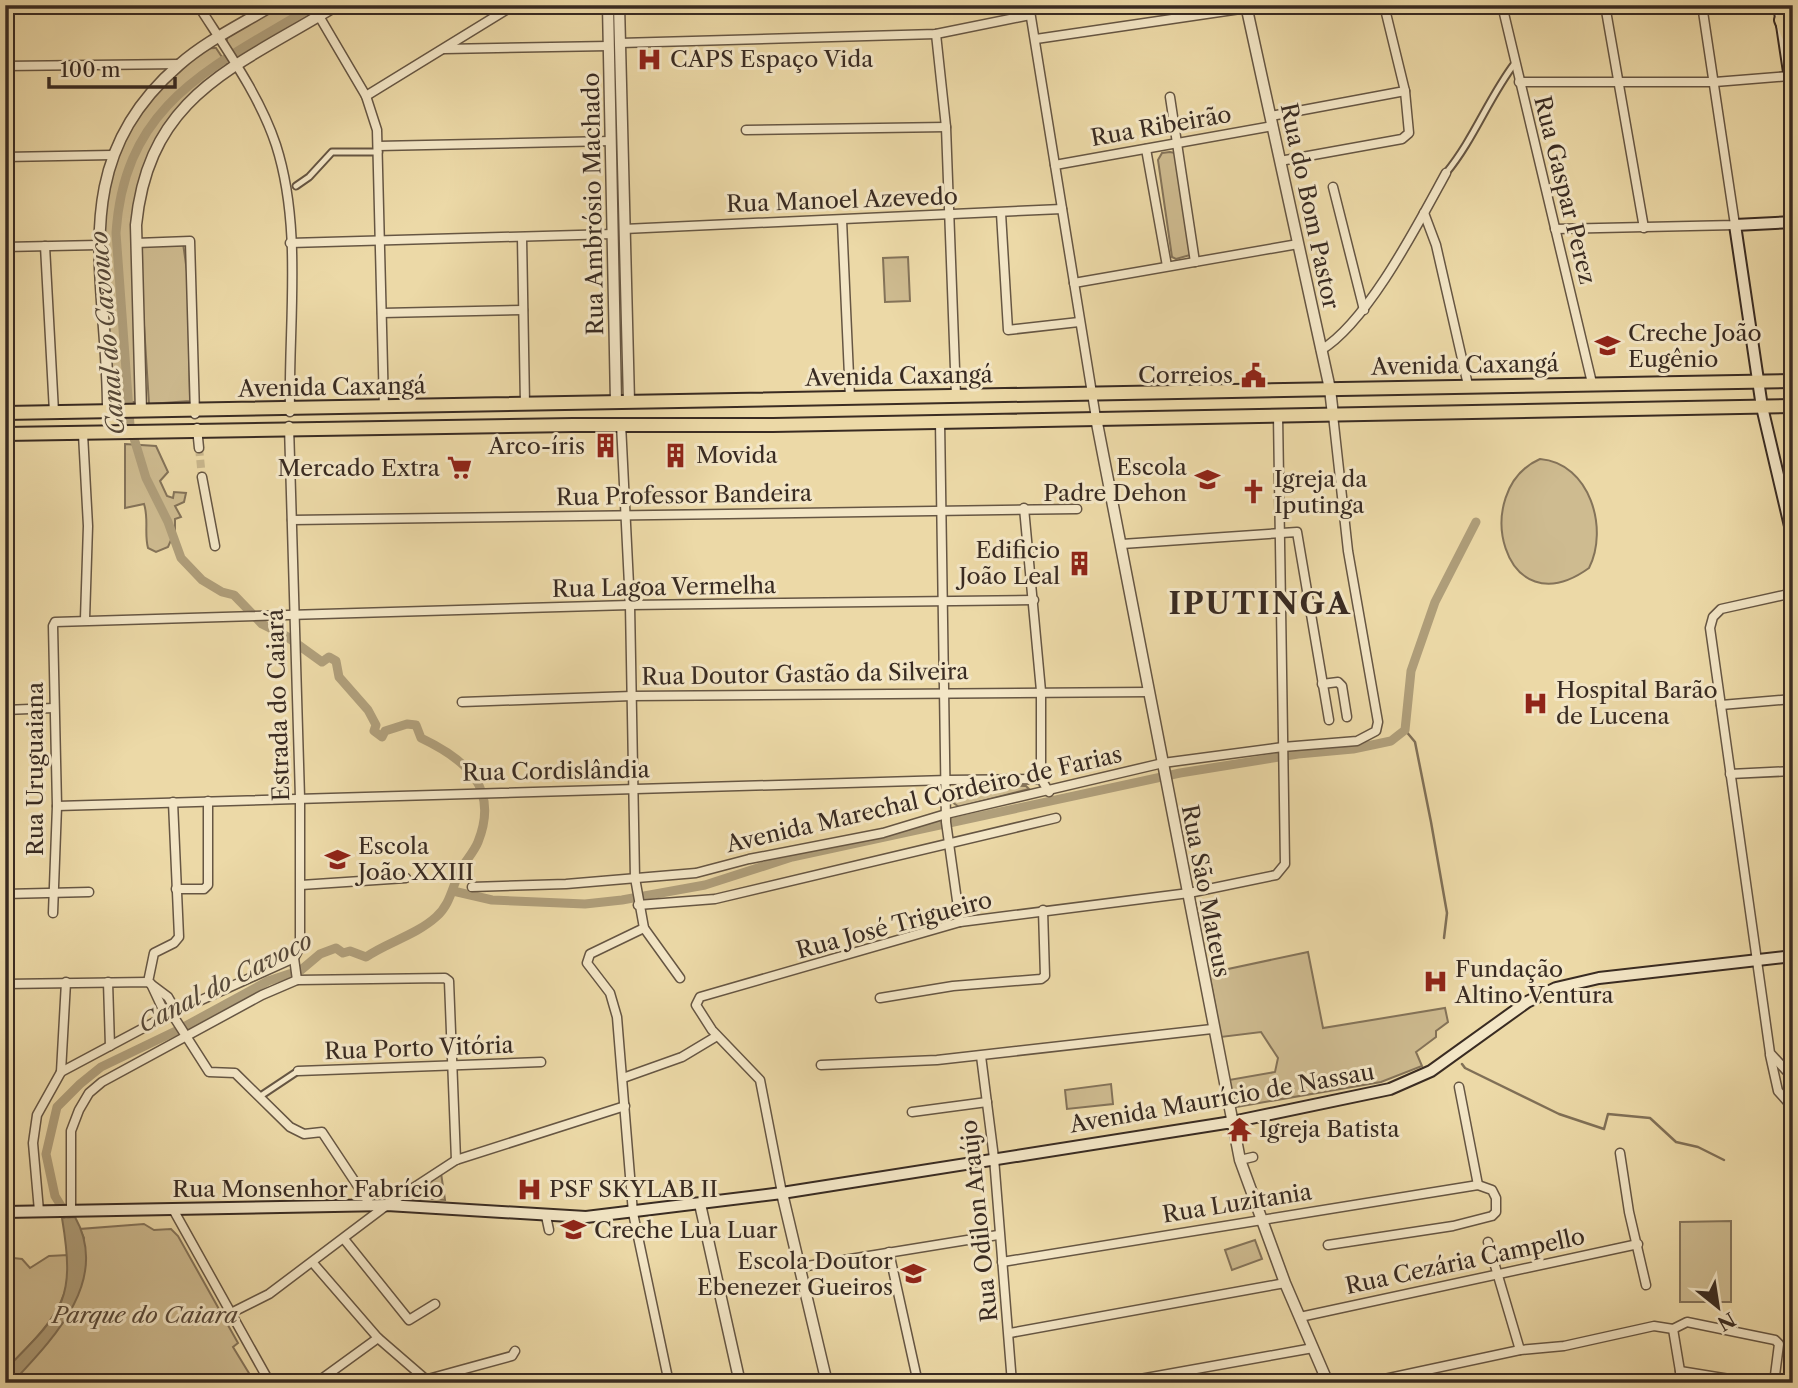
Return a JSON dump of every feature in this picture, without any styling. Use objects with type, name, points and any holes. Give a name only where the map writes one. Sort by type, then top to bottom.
[{"type":"main road","points":[[1779,5],[1793,99]]},
{"type":"main road","points":[[1781,20],[1793,48]]},
{"type":"main road","points":[[1793,222],[1735,225],[1762,407],[1793,539]]},
{"type":"main road","name":"Avenida Caxangá","points":[[5,413],[195,412],[1330,390],[1468,384],[1793,380]]},
{"type":"main road","name":"Avenida Caxangá","points":[[5,434],[1793,406]]},
{"type":"main road","name":"Avenida Maurício de Nassau","points":[[674,1208],[1231,1122],[1391,1089],[1413,1080],[1527,1002],[1572,983],[1793,956]]},
{"type":"main road","name":"Rua Monsenhor Fabrício","points":[[69,1211],[387,1205],[586,1217],[674,1208]]},
{"type":"main road","points":[[5,1212],[69,1211]]},
{"type":"street","points":[[198,5],[259,107],[292,188],[290,410]]},
{"type":"street","points":[[110,412],[98,246],[103,192],[112,155],[129,124],[151,93],[180,64],[273,5]]},
{"type":"street","points":[[140,411],[136,243],[139,198],[150,159],[168,125],[185,103],[233,64],[337,5]]},
{"type":"street","points":[[366,96],[514,5]]},
{"type":"street","name":"Rua Ambrósio Machado","points":[[608,5],[613,234],[623,402]]},
{"type":"street","name":"Rua Ambrósio Machado","points":[[619,5],[624,229],[623,402]]},
{"type":"street","name":"Rua São Mateus","points":[[1028,5],[1096,418],[1231,1122],[1240,1160],[1285,1283],[1328,1383]]},
{"type":"street","points":[[1280,161],[1396,140],[1409,133],[1405,91],[1384,5]]},
{"type":"street","name":"Rua Gaspar Perez","points":[[1502,5],[1592,383]]},
{"type":"street","points":[[1605,5],[1644,228]]},
{"type":"street","points":[[1555,229],[1735,225],[1702,5]]},
{"type":"street","points":[[1035,39],[1247,6]]},
{"type":"street","name":"Rua do Bom Pastor","points":[[1247,6],[1330,390],[1333,415]]},
{"type":"street","points":[[620,43],[936,34],[1031,15]]},
{"type":"street","points":[[319,16],[366,96],[375,120],[381,241],[384,408]]},
{"type":"street","points":[[936,34],[946,127],[951,215],[956,396]]},
{"type":"street","points":[[441,49],[609,46]]},
{"type":"street","points":[[5,66],[117,60],[180,64]]},
{"type":"street","points":[[1321,350],[1344,334],[1364,310],[1446,173],[1457,160],[1497,87],[1515,62]]},
{"type":"street","points":[[1519,82],[1715,82],[1789,76]]},
{"type":"street","name":"Rua Ribeirão","points":[[1055,164],[1175,144],[1405,91]]},
{"type":"street","points":[[1170,97],[1195,262]]},
{"type":"street","points":[[746,130],[946,127]]},
{"type":"street","points":[[292,188],[309,177],[332,152],[611,141]]},
{"type":"street","points":[[1146,149],[1167,266]]},
{"type":"street","points":[[5,157],[112,155]]},
{"type":"street","points":[[1333,187],[1364,310]]},
{"type":"street","name":"Rua Manoel Azevedo","points":[[624,229],[1062,209]]},
{"type":"street","points":[[1001,213],[1008,330],[1080,323]]},
{"type":"street","points":[[1424,213],[1436,246],[1468,384]]},
{"type":"street","points":[[842,220],[850,398]]},
{"type":"street","points":[[290,243],[613,234]]},
{"type":"street","points":[[522,238],[525,404]]},
{"type":"street","points":[[136,243],[190,241],[195,412]]},
{"type":"street","points":[[1074,283],[1298,244]]},
{"type":"street","points":[[45,246],[54,412]]},
{"type":"street","points":[[5,247],[98,246]]},
{"type":"street","points":[[382,313],[523,310]]},
{"type":"street","points":[[1278,415],[1283,749]]},
{"type":"street","name":"Avenida Marechal Cordeiro de Farias","points":[[472,887],[635,881],[696,873],[749,859],[883,833],[1163,763],[1357,741],[1372,734],[1378,727],[1348,551],[1333,415]]},
{"type":"street","points":[[940,421],[948,780],[946,818],[960,922]]},
{"type":"street","points":[[621,424],[630,605],[635,881],[644,928],[680,978]]},
{"type":"street","name":"Estrada do Caiará","points":[[289,428],[300,798],[300,947],[294,960],[297,979]]},
{"type":"street","points":[[197,430],[199,448]]},
{"type":"street","points":[[83,434],[88,526],[86,619]]},
{"type":"street","points":[[202,477],[215,546]]},
{"type":"street","points":[[1024,508],[1041,691],[1041,779],[1049,792]]},
{"type":"street","name":"Rua Professor Bandeira","points":[[292,520],[1077,509]]},
{"type":"street","points":[[1122,544],[1297,532],[1329,720]]},
{"type":"street","points":[[1793,593],[1727,607],[1713,617],[1710,628],[1770,1053],[1778,1091],[1793,1108]]},
{"type":"street","name":"Rua Lagoa Vermelha","points":[[86,619],[295,617],[630,605],[1034,600]]},
{"type":"street","name":"Rua Uruguaiana","points":[[53,913],[57,806],[53,624],[86,619]]},
{"type":"street","points":[[1322,684],[1338,682],[1342,686],[1347,717]]},
{"type":"street","name":"Rua Doutor Gastão da Silveira","points":[[462,702],[632,696],[946,691],[1149,692]]},
{"type":"street","points":[[1721,705],[1793,699]]},
{"type":"street","points":[[5,710],[54,708]]},
{"type":"street","name":"Rua José Trigueiro","points":[[717,1036],[695,1005],[696,1000],[960,922],[1189,893],[1276,875],[1285,864],[1286,781],[1283,749]]},
{"type":"street","points":[[1730,775],[1793,771]]},
{"type":"street","name":"Rua Cordislândia","points":[[57,806],[1041,779]]},
{"type":"street","points":[[176,889],[204,889],[208,886],[208,801]]},
{"type":"street","points":[[150,983],[154,953],[174,943],[178,937],[173,802]]},
{"type":"street","points":[[638,904],[715,899],[948,839],[1056,818]]},
{"type":"street","points":[[301,885],[405,878]]},
{"type":"street","points":[[5,894],[89,892]]},
{"type":"street","points":[[880,998],[953,986],[1041,979],[1045,976],[1043,910]]},
{"type":"street","points":[[644,928],[590,954],[587,963],[610,993],[614,1004],[623,1078],[633,1213],[668,1383]]},
{"type":"street","points":[[61,1072],[172,1014],[294,960]]},
{"type":"street","points":[[69,1211],[71,1131],[89,1093],[102,1082],[262,995],[297,979],[444,978],[451,986],[456,1160]]},
{"type":"street","points":[[41,1211],[33,1143],[37,1115],[61,1072],[66,982]]},
{"type":"street","points":[[108,982],[110,1046]]},
{"type":"street","points":[[5,984],[150,983],[168,997],[172,1014],[203,1068],[209,1072],[235,1073],[298,1132],[322,1132],[371,1206]]},
{"type":"street","points":[[821,1065],[981,1056],[1212,1029]]},
{"type":"street","points":[[623,1078],[682,1057],[717,1036],[760,1080],[782,1192],[827,1383]]},
{"type":"street","points":[[1770,1053],[1793,1078]]},
{"type":"street","name":"Rua Odilon Araújo","points":[[981,1056],[1010,1333],[1012,1383]]},
{"type":"street","name":"Rua Porto Vitória","points":[[298,1071],[541,1062]]},
{"type":"street","points":[[258,1097],[298,1071]]},
{"type":"street","points":[[1328,1245],[1453,1226],[1492,1216],[1497,1208],[1495,1193],[1478,1185],[1459,1087]]},
{"type":"street","points":[[912,1112],[987,1102]]},
{"type":"street","points":[[232,1313],[269,1294],[387,1205],[456,1160],[625,1106]]},
{"type":"street","points":[[1620,1153],[1629,1212],[1646,1285]]},
{"type":"street","points":[[1240,1160],[1253,1157]]},
{"type":"street","name":"Rua Luzitania","points":[[1002,1262],[1478,1185]]},
{"type":"street","points":[[700,1204],[740,1383]]},
{"type":"street","points":[[174,1211],[270,1383]]},
{"type":"street","points":[[547,1216],[550,1230]]},
{"type":"street","points":[[800,1267],[999,1235]]},
{"type":"street","points":[[344,1239],[409,1320],[435,1304]]},
{"type":"street","points":[[1488,1242],[1520,1350]]},
{"type":"street","name":"Rua Cezária Campello","points":[[1300,1317],[1638,1244]]},
{"type":"street","points":[[889,1252],[918,1383]]},
{"type":"street","points":[[313,1263],[378,1338],[429,1381],[512,1356],[515,1351]]},
{"type":"street","points":[[1010,1333],[1285,1283]]},
{"type":"street","points":[[1673,1329],[1678,1324],[1693,1323],[1769,1337],[1779,1344],[1774,1383]]},
{"type":"street","points":[[1366,1383],[1520,1350],[1564,1346],[1654,1326],[1673,1329]]},
{"type":"street","points":[[1673,1329],[1682,1383]]},
{"type":"street","points":[[316,1383],[378,1338]]},
{"type":"street","points":[[1118,1383],[1312,1348]]},
{"type":"street","points":[[1680,1371],[1754,1383]]},
{"type":"green space","points":[[278,5],[333,5],[238,59],[235,58],[227,44],[227,38]]},
{"type":"green space","points":[[210,48],[216,48],[228,66],[173,115],[137,199],[139,402],[110,402],[102,239],[104,197],[109,177],[126,137],[149,100],[195,56]]},
{"type":"green space","points":[[1162,153],[1175,153],[1190,255],[1176,259],[1172,257],[1158,160]]},
{"type":"green space","points":[[183,243],[188,279],[190,401],[149,404],[139,246]]},
{"type":"green space","points":[[908,257],[910,301],[885,302],[883,258]]},
{"type":"green space","points":[[125,444],[156,446],[168,472],[160,481],[167,496],[173,498],[174,492],[186,493],[184,502],[175,506],[181,517],[175,519],[175,531],[168,547],[156,552],[148,548],[144,504],[125,508]]},
{"type":"green space","points":[[1540,459],[1557,463],[1572,472],[1591,500],[1595,517],[1595,552],[1589,568],[1559,582],[1535,581],[1517,569],[1506,548],[1502,523],[1506,498],[1518,475]]},
{"type":"green space","points":[[958,785],[1026,786],[1029,789],[959,807],[952,802],[951,790]]},
{"type":"green space","points":[[1308,952],[1323,1028],[1445,1008],[1448,1022],[1436,1031],[1436,1037],[1416,1052],[1422,1066],[1381,1082],[1236,1107],[1229,1080],[1275,1072],[1278,1058],[1261,1032],[1221,1037],[1209,973]]},
{"type":"green space","points":[[1111,1084],[1113,1104],[1067,1109],[1065,1090]]},
{"type":"green space","points":[[441,1173],[445,1200],[416,1198],[414,1191]]},
{"type":"green space","points":[[1731,1221],[1731,1302],[1680,1302],[1680,1222]]},
{"type":"green space","name":"Parque do Caiara","points":[[144,1224],[154,1230],[171,1229],[178,1236],[238,1343],[233,1347],[255,1383],[12,1383],[69,1314],[84,1238],[80,1229]]},
{"type":"green space","points":[[1255,1240],[1262,1259],[1232,1270],[1225,1250]]},
{"type":"green space","points":[[68,1255],[69,1273],[60,1305],[41,1332],[5,1370],[5,1257],[22,1259],[30,1268],[49,1256]]},
{"type":"shaded area","points":[[75,1217],[84,1241],[86,1264],[72,1308],[44,1348],[12,1383],[5,1383],[5,1370],[40,1333],[60,1303],[67,1269],[62,1218]]},
{"type":"waterway","name":"Canal do Cavoco","points":[[66,1214],[55,1196],[46,1154],[57,1107],[80,1084],[101,1067],[180,1029],[268,981],[301,970],[320,954],[336,948],[343,953],[350,951],[366,957],[420,929],[445,906],[461,869],[476,846],[484,823],[485,806],[481,790],[474,777],[452,755],[421,738],[416,725],[407,724],[385,731],[382,737],[374,731],[376,725],[368,710],[339,677],[336,661],[329,657],[322,662],[286,636],[262,624],[234,595],[222,592],[202,580],[181,558],[168,522],[146,478],[130,425],[116,233],[123,188],[137,150],[156,119],[181,92],[210,69],[315,5]]},
{"type":"waterway","points":[[453,891],[492,900],[585,904],[622,900],[705,885],[792,857],[1180,773],[1298,754],[1353,749],[1391,741],[1405,730],[1411,671],[1435,602],[1476,522]]},
{"type":"waterway","points":[[1405,730],[1415,742],[1431,822],[1447,913],[1444,938]]},
{"type":"waterway","points":[[1462,1064],[1465,1068],[1559,1114],[1604,1129],[1608,1114],[1650,1118],[1676,1142],[1698,1147],[1724,1160]]},
{"type":"tunnel","points":[[199,448],[202,477]]},
{"type":"place","name":"CAPS Espaço Vida","points":[[650,59]]},
{"type":"place","name":"Creche João Eugênio","points":[[1608,346]]},
{"type":"place","name":"Correios","points":[[1253,375]]},
{"type":"place","name":"Arco-íris","points":[[605,446]]},
{"type":"place","name":"Movida","points":[[676,455]]},
{"type":"place","name":"Mercado Extra","points":[[460,468]]},
{"type":"place","name":"Escola Padre Dehon","points":[[1207,480]]},
{"type":"place","name":"Igreja da Iputinga","points":[[1254,492]]},
{"type":"place","name":"Edificio João Leal","points":[[1080,563]]},
{"type":"place","name":"Hospital Barão de Lucena","points":[[1536,703]]},
{"type":"place","name":"Escola João XXIII","points":[[338,859]]},
{"type":"place","name":"Fundação Altino Ventura","points":[[1435,982]]},
{"type":"place","name":"Igreja Batista","points":[[1239,1129]]},
{"type":"place","name":"PSF SKYLAB II","points":[[529,1189]]},
{"type":"place","name":"Creche Lua Luar","points":[[574,1230]]},
{"type":"place","name":"Escola Doutor Ebenezer Gueiros","points":[[913,1274]]},
{"type":"district","name":"IPUTINGA","points":[[1260,603]]},
{"type":"water label","name":"Canal do Cavouco","points":[[107,333]]}]
